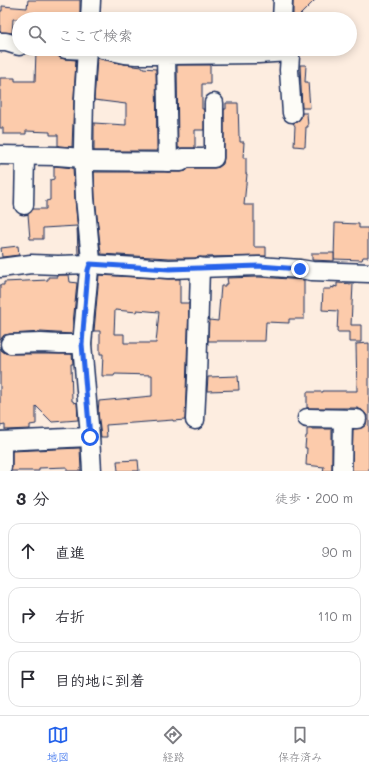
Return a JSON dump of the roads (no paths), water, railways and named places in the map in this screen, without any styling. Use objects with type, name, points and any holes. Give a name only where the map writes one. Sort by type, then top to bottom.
[{"type":"street","points":[[90,12],[91,0]]},
{"type":"street","points":[[282,12],[283,0]]},
{"type":"street","points":[[0,42],[12,44]]},
{"type":"street","points":[[91,56],[84,98],[84,160],[85,198],[91,260],[88,270],[82,344],[92,471]]},
{"type":"street","points":[[136,56],[166,56],[168,162]]},
{"type":"street","points":[[290,56],[289,70],[292,113]]},
{"type":"street","points":[[0,155],[57,156],[84,160],[168,162],[181,162],[182,158],[214,158],[214,103]]},
{"type":"street","points":[[24,205],[25,155]]},
{"type":"street","points":[[0,268],[31,264],[90,264],[169,269],[259,266],[312,271],[369,273]]},
{"type":"street","points":[[195,420],[200,268]]},
{"type":"street","points":[[10,344],[82,344]]},
{"type":"street","points":[[307,418],[350,419],[342,471]]},
{"type":"street","points":[[2,467],[1,441],[90,437]]}]
